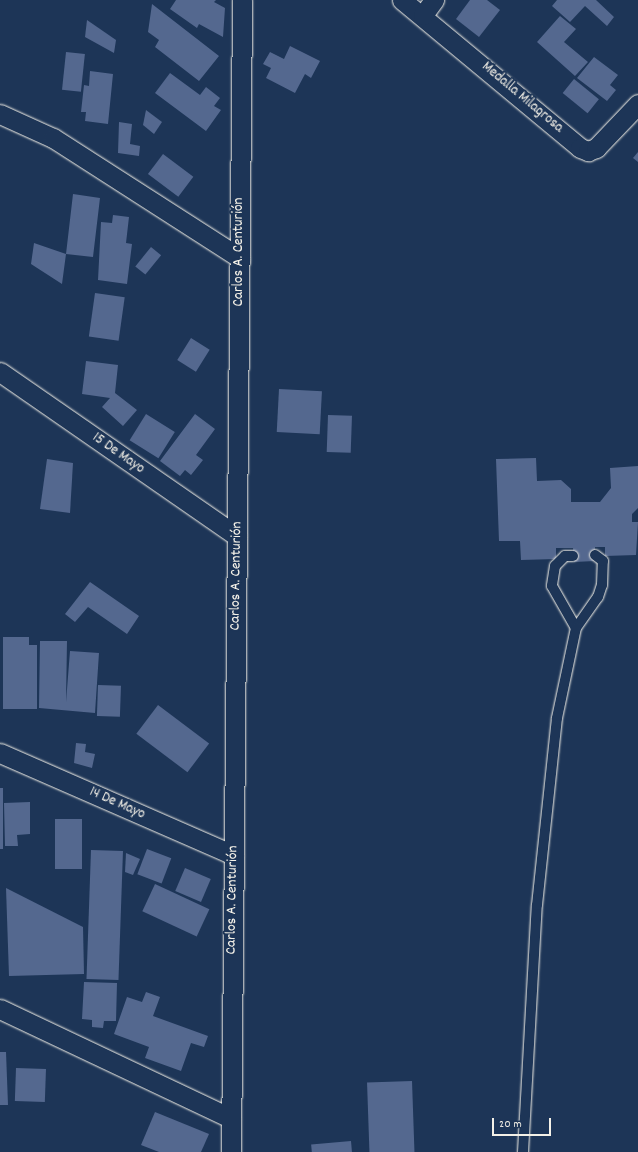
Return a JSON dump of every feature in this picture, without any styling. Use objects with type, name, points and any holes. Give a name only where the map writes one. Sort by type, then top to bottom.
[{"type":"street","name":"Carlos A. Centurión","points":[[231,1152],[242,0]]},
{"type":"street","name":"Medalla Milagrosa","points":[[402,0],[428,7],[580,148],[588,151],[596,148],[638,104]]},
{"type":"street","points":[[0,114],[53,138],[240,258]]},
{"type":"street","name":"15 De Mayo","points":[[0,372],[237,536]]},
{"type":"street","name":"14 De Mayo","points":[[0,754],[234,856]]},
{"type":"street","points":[[0,1009],[231,1118]]},
{"type":"lane","points":[[523,1152],[537,905],[557,718],[576,628],[602,585],[605,568],[595,555]]},
{"type":"lane","points":[[573,556],[565,556],[555,566],[552,586],[576,628]]},
{"type":"building","points":[[176,0],[216,0],[214,2],[225,8],[223,37],[199,24],[197,28],[170,9]]},
{"type":"building","points":[[470,0],[487,0],[500,10],[479,37],[456,19]]},
{"type":"building","points":[[557,0],[596,0],[614,17],[607,26],[585,6],[570,22],[552,6]]},
{"type":"building","points":[[152,4],[219,56],[199,81],[155,47],[159,40],[148,32]]},
{"type":"building","points":[[560,16],[576,29],[564,42],[588,62],[575,76],[537,42]]},
{"type":"building","points":[[87,20],[116,40],[114,53],[85,37]]},
{"type":"building","points":[[290,46],[320,61],[311,78],[305,74],[295,93],[266,78],[271,68],[263,64],[270,52],[284,59]]},
{"type":"building","points":[[66,52],[85,54],[81,92],[62,90]]},
{"type":"building","points":[[594,57],[618,75],[610,85],[616,90],[607,101],[577,78]]},
{"type":"building","points":[[90,71],[113,74],[108,124],[85,121],[86,112],[81,112],[84,85],[89,86]]},
{"type":"building","points":[[170,73],[200,95],[206,87],[220,98],[214,106],[221,110],[206,131],[155,93]]},
{"type":"building","points":[[574,79],[599,99],[588,113],[563,93]]},
{"type":"building","points":[[146,110],[162,122],[154,134],[143,125]]},
{"type":"building","points":[[119,122],[132,124],[130,144],[140,146],[139,156],[118,153]]},
{"type":"building","points":[[638,152],[638,162],[633,158]]},
{"type":"building","points":[[163,154],[193,177],[178,197],[148,174]]},
{"type":"building","points":[[73,194],[100,198],[93,257],[66,254]]},
{"type":"building","points":[[113,215],[129,217],[126,243],[132,244],[127,284],[98,280],[101,222],[112,223]]},
{"type":"building","points":[[34,243],[66,254],[62,284],[31,264]]},
{"type":"building","points":[[151,247],[161,255],[145,275],[135,266]]},
{"type":"building","points":[[95,293],[125,297],[119,341],[89,337]]},
{"type":"building","points":[[191,338],[210,350],[196,372],[177,360]]},
{"type":"building","points":[[86,361],[118,365],[115,393],[137,410],[123,426],[102,407],[110,398],[82,394]]},
{"type":"building","points":[[279,389],[322,391],[320,434],[277,432]]},
{"type":"building","points":[[146,414],[175,432],[158,458],[130,440]]},
{"type":"building","points":[[195,414],[215,429],[196,455],[203,460],[191,475],[185,470],[180,476],[160,461]]},
{"type":"building","points":[[328,415],[352,416],[351,453],[327,452]]},
{"type":"building","points":[[536,458],[537,481],[561,480],[571,489],[571,502],[600,502],[611,488],[610,468],[638,466],[638,508],[632,514],[632,522],[638,522],[636,555],[605,556],[605,547],[595,547],[595,561],[574,562],[573,548],[556,548],[556,559],[521,560],[520,541],[499,541],[496,459]]},
{"type":"building","points":[[47,459],[73,463],[70,513],[40,509]]},
{"type":"building","points":[[90,582],[139,616],[127,634],[88,607],[75,622],[65,614]]},
{"type":"building","points":[[3,637],[29,637],[29,645],[37,645],[37,709],[3,709]]},
{"type":"building","points":[[40,641],[67,641],[66,702],[70,651],[99,653],[95,713],[39,708]]},
{"type":"building","points":[[98,685],[121,686],[120,717],[97,716]]},
{"type":"building","points":[[158,705],[209,744],[187,772],[136,734]]},
{"type":"building","points":[[76,743],[86,744],[85,752],[95,754],[92,768],[74,763]]},
{"type":"building","points":[[0,788],[3,788],[3,849],[0,849]]},
{"type":"building","points":[[30,802],[30,834],[17,835],[18,846],[5,846],[4,803]]},
{"type":"building","points":[[55,819],[82,819],[82,869],[55,869]]},
{"type":"building","points":[[147,849],[171,858],[162,884],[137,874]]},
{"type":"building","points":[[91,850],[123,851],[118,980],[86,979]]},
{"type":"building","points":[[126,853],[140,859],[133,875],[125,872]]},
{"type":"building","points":[[185,868],[211,879],[201,902],[175,891]]},
{"type":"building","points":[[155,884],[209,909],[197,937],[142,911]]},
{"type":"building","points":[[6,888],[83,927],[84,974],[9,976]]},
{"type":"building","points":[[84,982],[117,983],[116,1021],[104,1021],[103,1028],[92,1027],[92,1020],[82,1019]]},
{"type":"building","points":[[146,992],[160,997],[153,1016],[208,1036],[204,1047],[191,1043],[181,1071],[145,1058],[149,1047],[114,1034],[127,997],[142,1002]]},
{"type":"building","points":[[0,1052],[6,1052],[8,1105],[0,1105]]},
{"type":"building","points":[[16,1068],[46,1069],[45,1102],[15,1101]]},
{"type":"building","points":[[412,1081],[414,1152],[369,1152],[367,1083]]},
{"type":"building","points":[[155,1112],[209,1134],[201,1152],[159,1152],[141,1145]]},
{"type":"building","points":[[351,1141],[352,1152],[312,1152],[311,1144]]}]
